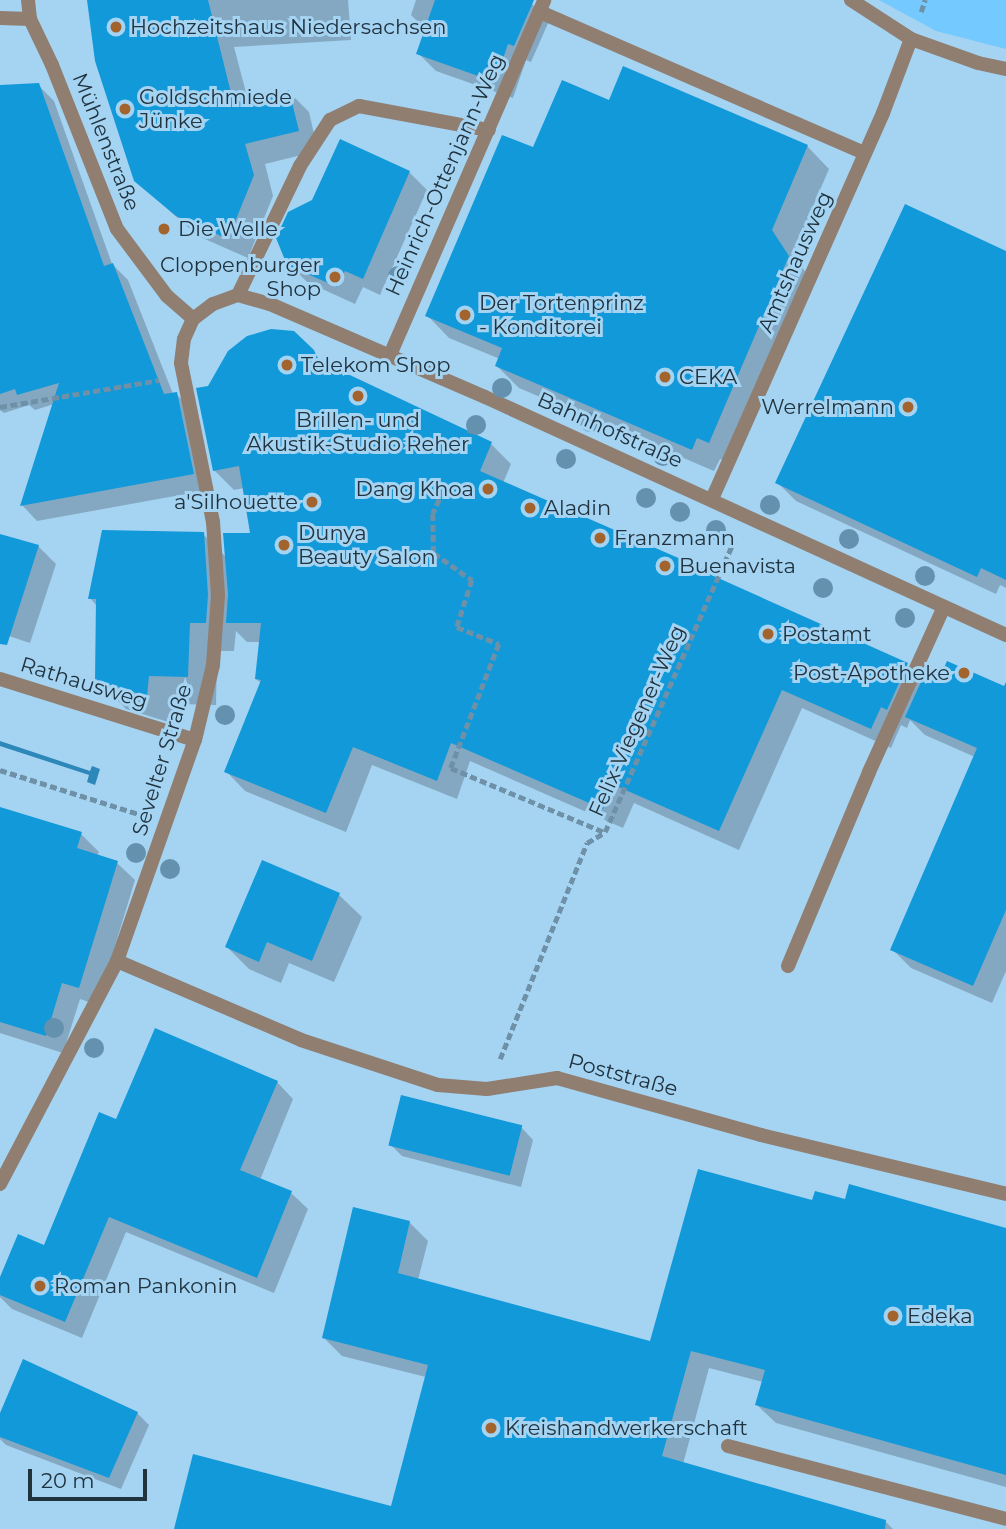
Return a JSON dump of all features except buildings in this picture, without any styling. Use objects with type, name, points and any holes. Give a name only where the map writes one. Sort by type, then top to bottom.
[{"type":"street","name":"Mühlenstraße","points":[[28,0],[30,19],[52,65],[117,229],[167,296],[193,319]]},
{"type":"street","points":[[851,0],[911,39],[978,63],[1006,69]]},
{"type":"street","points":[[542,6],[865,153]]},
{"type":"street","name":"Heinrich-Ottenjann-Weg","points":[[390,355],[542,6]]},
{"type":"street","points":[[0,18],[30,19]]},
{"type":"street","name":"Amtshausweg","points":[[712,499],[865,153],[911,39]]},
{"type":"street","points":[[193,319],[213,304],[238,295],[300,166],[330,120],[359,106],[489,130]]},
{"type":"street","name":"Bahnhofstraße","points":[[238,295],[270,304],[390,355],[712,499],[1006,635]]},
{"type":"street","name":"Sevelter Straße","points":[[0,1184],[117,961],[195,740],[213,665],[218,595],[213,522],[181,363],[184,339],[193,319]]},
{"type":"street","points":[[788,966],[869,772],[944,607]]},
{"type":"street","name":"Rathausweg","points":[[0,679],[195,740]]},
{"type":"street","name":"Poststraße","points":[[117,961],[301,1040],[438,1085],[487,1089],[557,1078],[761,1135],[1006,1194]]},
{"type":"street","points":[[728,1446],[1006,1519]]},
{"type":"path","points":[[0,407],[184,376]]},
{"type":"path","points":[[444,490],[433,514],[434,553],[472,580],[457,627],[499,644],[450,768],[605,832]]},
{"type":"path","name":"Felix-Viegener-Weg","points":[[487,1089],[587,843],[605,832],[746,515]]},
{"type":"path","points":[[0,770],[166,822]]},
{"type":"shaded area","points":[[879,0],[1006,0],[1006,49],[936,31]]},
{"type":"shaded area","points":[[0,741],[90,771],[92,766],[100,769],[95,785],[87,782],[89,775],[0,746]]},
{"type":"place","name":"Hochzeitshaus Niedersachsen","points":[[116,27]]},
{"type":"place","name":"Goldschmiede Jünke","points":[[125,109]]},
{"type":"place","name":"Die Welle","points":[[164,229]]},
{"type":"place","name":"Cloppenburger Shop","points":[[335,277]]},
{"type":"place","name":"Der Tortenprinz - Konditorei","points":[[465,315]]},
{"type":"place","name":"Telekom Shop","points":[[287,365]]},
{"type":"place","name":"CEKA","points":[[665,377]]},
{"type":"place","name":"Brillen- und Akustik-Studio Reher","points":[[358,396]]},
{"type":"place","name":"Werrelmann","points":[[908,407]]},
{"type":"place","name":"Dang Khoa","points":[[488,489]]},
{"type":"place","name":"a'Silhouette","points":[[312,502]]},
{"type":"place","name":"Aladin","points":[[530,508]]},
{"type":"place","name":"Franzmann","points":[[600,538]]},
{"type":"place","name":"Dunya Beauty Salon","points":[[284,545]]},
{"type":"place","name":"Buenavista","points":[[665,566]]},
{"type":"place","name":"Postamt","points":[[768,634]]},
{"type":"place","name":"Post-Apotheke","points":[[964,673]]},
{"type":"place","name":"Roman Pankonin","points":[[40,1286]]},
{"type":"place","name":"Edeka","points":[[893,1316]]},
{"type":"place","name":"Kreishandwerkerschaft","points":[[491,1428]]}]
